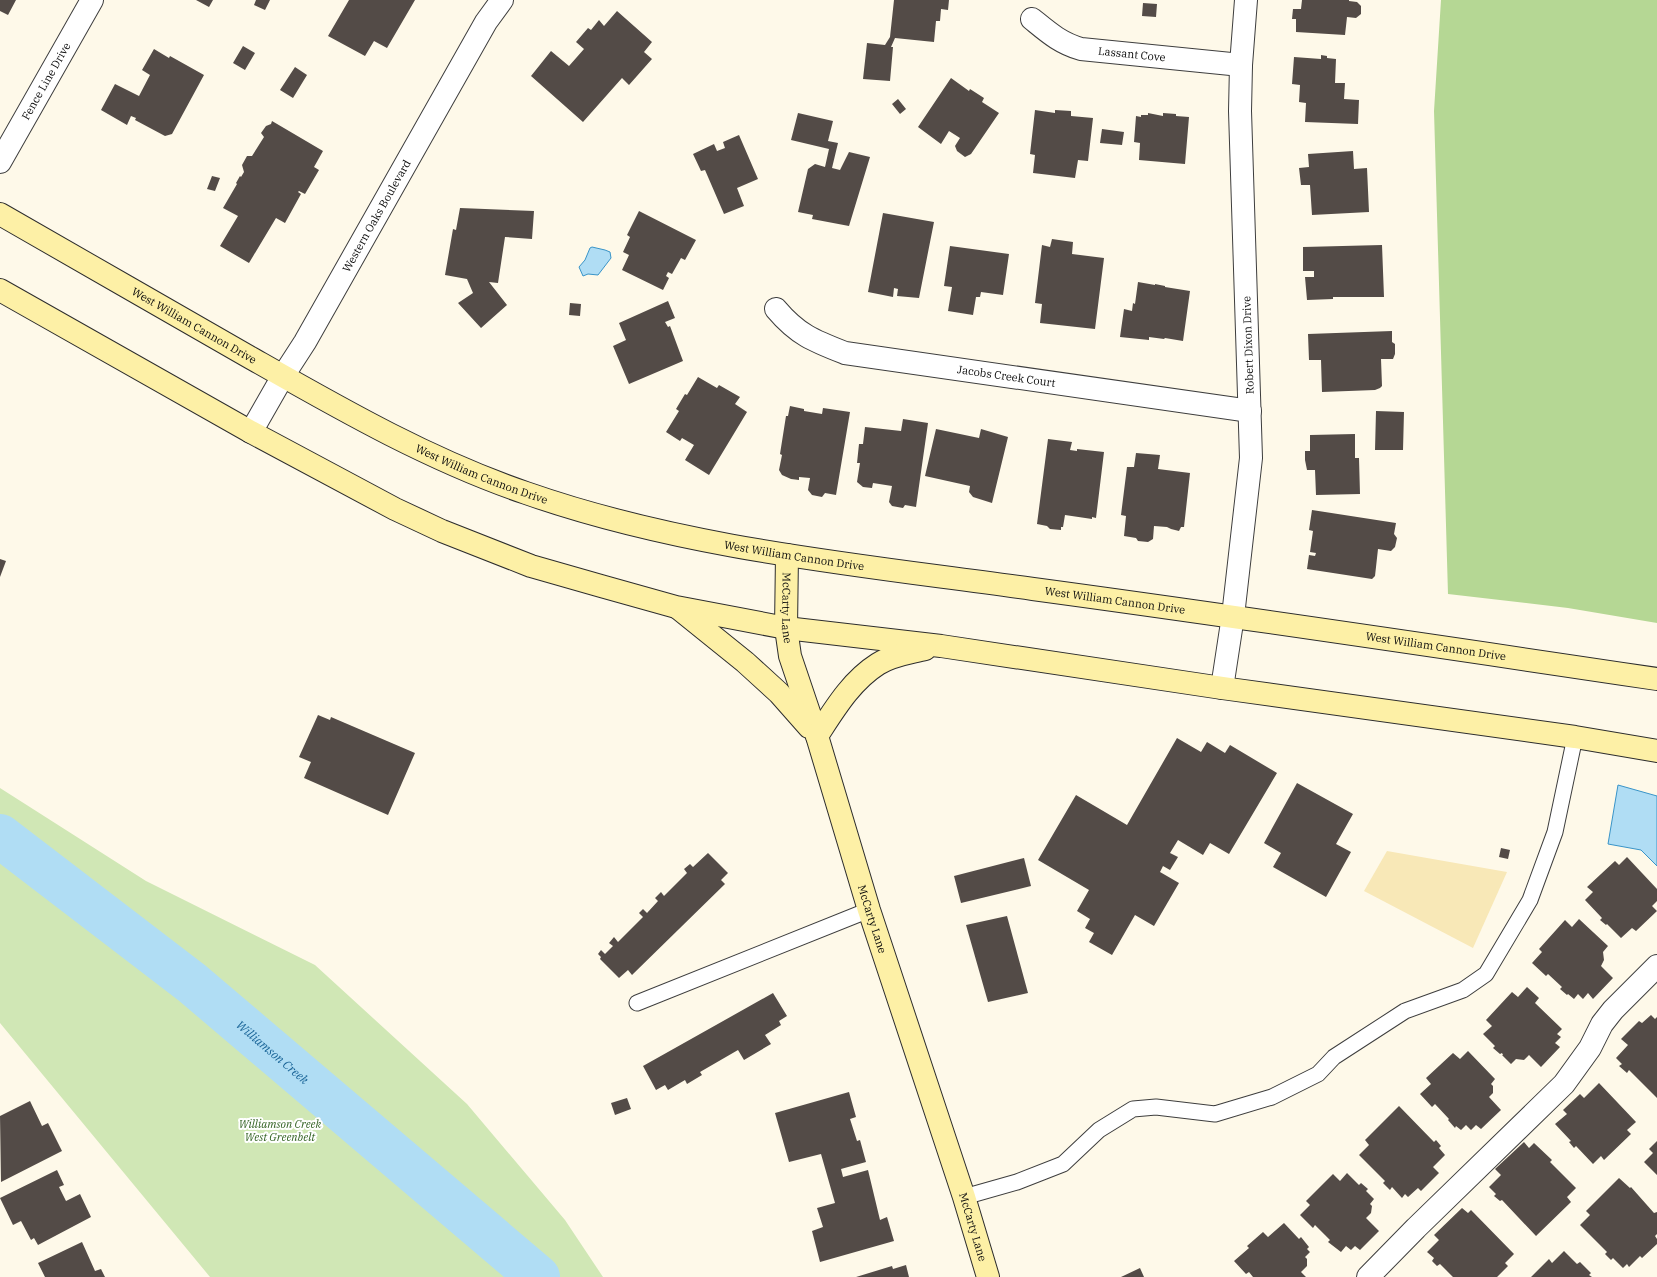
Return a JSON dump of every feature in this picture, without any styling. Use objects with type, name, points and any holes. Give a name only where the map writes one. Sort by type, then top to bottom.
[{"type":"main road","name":"West William Cannon Drive","points":[[0,214],[283,376],[379,429],[440,458],[527,494],[609,519],[692,539],[787,555],[1233,616],[1657,679]]},
{"type":"main road","points":[[0,290],[251,432],[395,509],[442,531],[531,566],[676,606],[786,628],[941,646],[1222,688],[1575,737],[1657,751]]},
{"type":"main road","name":"McCarty Lane","points":[[787,555],[786,628],[790,656],[817,736],[869,910],[964,1197],[988,1277]]},
{"type":"main road","points":[[676,606],[745,662],[779,693],[817,736],[840,700],[863,676],[879,664],[901,654],[941,646]]},
{"type":"street","name":"Fence Line Drive","points":[[0,162],[92,0]]},
{"type":"street","name":"Western Oaks Boulevard","points":[[251,432],[283,376],[305,342],[486,22],[502,0]]},
{"type":"street","name":"Robert Dixon Drive","points":[[1222,688],[1233,616],[1251,458],[1240,155],[1240,65],[1246,0]]},
{"type":"street","name":"Lassant Cove","points":[[1032,19],[1054,37],[1067,45],[1081,50],[1240,65]]},
{"type":"street","name":"Jacobs Creek Court","points":[[776,309],[789,325],[814,341],[845,353],[1250,411]]},
{"type":"street","points":[[1368,1277],[1416,1228],[1564,1084],[1590,1048],[1602,1024],[1613,1010],[1657,966]]},
{"type":"lane","points":[[964,1197],[1017,1182],[1063,1164],[1100,1130],[1133,1109],[1156,1108],[1215,1114],[1272,1097],[1318,1074],[1339,1054],[1405,1011],[1463,990],[1486,974],[1533,893],[1555,832],[1575,737]]},
{"type":"lane","points":[[637,1003],[869,910]]},
{"type":"green space","points":[[1441,0],[1657,0],[1657,623],[1568,608],[1448,594],[1434,111]]},
{"type":"green space","name":"Williamson Creek West Greenbelt","points":[[0,788],[146,881],[315,965],[467,1104],[565,1220],[603,1277],[210,1277],[0,1023]]},
{"type":"sand","points":[[1387,851],[1507,872],[1473,948],[1364,891]]},
{"type":"water","points":[[592,247],[610,252],[611,258],[598,275],[588,274],[583,276],[579,267],[585,260],[590,248]]},
{"type":"water","points":[[1618,785],[1657,796],[1657,866],[1641,850],[1608,844]]},
{"type":"building","points":[[0,0],[16,0],[8,15],[0,11]]},
{"type":"building","points":[[196,0],[213,0],[209,7]]},
{"type":"building","points":[[256,0],[270,0],[265,10],[254,5]]},
{"type":"building","points":[[349,0],[415,0],[387,48],[374,41],[365,56],[328,36]]},
{"type":"building","points":[[894,0],[949,0],[948,10],[941,9],[940,21],[936,21],[934,42],[895,38],[891,47],[893,47],[890,81],[863,79],[867,43],[885,45],[890,37]]},
{"type":"building","points":[[1302,0],[1349,0],[1357,2],[1361,6],[1361,14],[1356,18],[1347,17],[1345,35],[1296,32],[1296,19],[1292,19],[1293,9],[1301,9]]},
{"type":"building","points":[[1143,3],[1157,4],[1156,17],[1142,16]]},
{"type":"building","points":[[617,11],[652,42],[644,52],[652,59],[629,85],[622,78],[583,122],[531,76],[551,51],[569,66],[584,49],[576,42],[588,28],[591,30],[599,20],[604,26]]},
{"type":"building","points":[[243,46],[255,53],[245,70],[233,63]]},
{"type":"building","points":[[154,49],[204,75],[172,134],[165,136],[135,120],[136,118],[131,116],[127,125],[101,110],[115,84],[139,96],[150,75],[142,70]]},
{"type":"building","points":[[1321,55],[1327,56],[1327,58],[1336,59],[1335,83],[1345,83],[1344,99],[1359,100],[1358,124],[1305,122],[1306,103],[1299,102],[1300,85],[1292,84],[1294,57],[1321,59]]},
{"type":"building","points":[[295,67],[307,75],[293,98],[280,90]]},
{"type":"building","points":[[951,78],[969,91],[970,89],[984,98],[982,102],[999,113],[971,154],[965,157],[957,151],[955,146],[960,138],[949,131],[941,144],[918,127]]},
{"type":"building","points":[[898,99],[906,109],[900,114],[892,104]]},
{"type":"building","points":[[1035,110],[1055,113],[1055,110],[1071,111],[1071,116],[1093,118],[1088,161],[1078,160],[1075,178],[1033,173],[1035,155],[1030,154]]},
{"type":"building","points":[[798,113],[833,121],[828,141],[838,143],[832,168],[840,170],[849,152],[870,157],[849,226],[812,219],[813,215],[798,212],[808,169],[815,164],[825,167],[829,149],[791,140]]},
{"type":"building","points":[[1148,113],[1163,116],[1163,113],[1176,114],[1176,116],[1189,117],[1185,164],[1139,160],[1140,143],[1134,142],[1136,116],[1141,117],[1141,115],[1148,115]]},
{"type":"building","points":[[272,121],[323,151],[314,167],[319,170],[305,194],[299,191],[298,192],[301,194],[285,223],[276,218],[249,263],[220,246],[238,216],[223,208],[240,176],[241,177],[244,172],[242,165],[247,156],[252,156],[264,137],[261,133],[266,126],[271,124]]},
{"type":"building","points":[[1102,129],[1124,132],[1122,145],[1100,143]]},
{"type":"building","points":[[739,135],[758,179],[737,188],[744,206],[724,214],[705,170],[701,171],[693,154],[714,144],[717,151],[725,148],[723,142]]},
{"type":"building","points":[[1353,151],[1354,169],[1367,168],[1369,212],[1312,215],[1310,185],[1301,185],[1299,168],[1309,167],[1308,154]]},
{"type":"building","points":[[212,176],[220,178],[215,191],[207,189]]},
{"type":"building","points":[[460,208],[534,211],[532,239],[505,237],[498,283],[489,282],[507,305],[481,328],[458,303],[473,293],[467,279],[445,275],[453,229],[456,230]]},
{"type":"building","points":[[639,211],[696,240],[685,260],[681,258],[672,274],[668,272],[666,276],[669,278],[663,290],[622,270],[629,255],[623,252],[630,237],[627,235]]},
{"type":"building","points":[[883,213],[934,222],[919,298],[897,296],[898,289],[894,288],[893,297],[868,292]]},
{"type":"building","points":[[1052,239],[1073,242],[1072,254],[1104,258],[1095,329],[1040,323],[1042,304],[1035,303],[1042,245],[1050,247]]},
{"type":"building","points":[[1382,245],[1384,297],[1333,297],[1333,299],[1307,300],[1305,277],[1314,277],[1314,271],[1303,271],[1303,247]]},
{"type":"building","points":[[950,246],[1009,254],[1003,295],[981,292],[980,297],[976,297],[973,315],[948,311],[952,287],[944,286]]},
{"type":"building","points":[[1138,282],[1190,291],[1183,341],[1165,338],[1149,337],[1149,340],[1120,337],[1124,309],[1132,311],[1133,303],[1135,304]]},
{"type":"building","points":[[668,301],[675,318],[665,322],[668,327],[670,326],[683,361],[629,384],[613,346],[626,340],[619,323]]},
{"type":"building","points":[[570,303],[581,304],[580,316],[569,315]]},
{"type":"building","points":[[1392,331],[1392,342],[1395,344],[1395,354],[1393,359],[1381,359],[1382,386],[1380,388],[1375,390],[1322,392],[1321,360],[1309,360],[1308,334]]},
{"type":"building","points":[[698,377],[717,388],[719,385],[740,397],[735,404],[747,412],[709,475],[685,460],[694,445],[682,438],[680,441],[666,432],[679,411],[676,409]]},
{"type":"building","points":[[790,406],[804,409],[804,411],[822,414],[823,408],[850,412],[836,495],[825,493],[822,497],[812,495],[808,490],[810,478],[799,477],[799,480],[791,479],[782,475],[779,470],[786,416],[788,416]]},
{"type":"building","points":[[1376,411],[1404,412],[1403,450],[1375,450]]},
{"type":"building","points":[[903,419],[928,423],[916,507],[905,505],[903,508],[892,506],[889,502],[892,486],[873,483],[872,488],[863,487],[857,482],[860,463],[857,463],[859,444],[863,444],[865,427],[901,431]]},
{"type":"building","points":[[936,429],[979,438],[981,429],[1008,437],[992,503],[973,497],[969,492],[970,486],[925,476]]},
{"type":"building","points":[[1355,434],[1355,458],[1359,458],[1360,494],[1316,495],[1315,470],[1307,470],[1305,460],[1305,451],[1310,451],[1310,435]]},
{"type":"building","points":[[1048,439],[1072,442],[1070,450],[1077,451],[1077,449],[1104,452],[1096,518],[1092,517],[1092,519],[1065,515],[1061,530],[1050,529],[1047,526],[1037,524]]},
{"type":"building","points":[[1136,453],[1160,455],[1158,469],[1190,473],[1184,527],[1181,527],[1179,531],[1167,527],[1154,526],[1153,539],[1148,542],[1138,541],[1136,538],[1124,536],[1126,516],[1121,515],[1127,467],[1134,467]]},
{"type":"building","points":[[1312,510],[1396,523],[1394,534],[1397,538],[1395,547],[1391,551],[1378,549],[1375,576],[1372,579],[1307,569],[1309,555],[1315,556],[1316,553],[1310,552],[1313,531],[1309,530]]},
{"type":"building","points":[[0,559],[6,561],[0,577]]},
{"type":"building","points":[[318,715],[330,720],[331,717],[415,753],[388,815],[304,778],[311,762],[299,757]]},
{"type":"building","points":[[1177,738],[1201,752],[1207,742],[1225,753],[1230,745],[1277,773],[1229,854],[1210,843],[1203,855],[1178,840],[1170,853],[1178,857],[1170,870],[1163,866],[1160,872],[1179,883],[1154,926],[1135,915],[1112,955],[1089,942],[1094,933],[1085,928],[1090,919],[1077,911],[1089,890],[1038,860],[1076,795],[1127,825]]},
{"type":"building","points":[[1297,783],[1353,814],[1336,844],[1351,852],[1326,897],[1273,867],[1281,853],[1264,843]]},
{"type":"building","points":[[1501,848],[1510,850],[1508,859],[1499,857]]},
{"type":"building","points":[[708,853],[728,873],[721,880],[725,884],[632,975],[628,970],[619,978],[600,959],[601,957],[598,954],[601,950],[605,954],[613,946],[609,943],[614,937],[618,942],[643,917],[639,913],[643,909],[647,913],[658,901],[655,898],[661,892],[664,896],[687,873],[684,869],[690,864],[693,867]]},
{"type":"building","points":[[1627,857],[1657,889],[1657,901],[1652,906],[1657,911],[1636,931],[1632,928],[1621,938],[1607,924],[1606,925],[1600,920],[1602,918],[1585,900],[1593,892],[1587,887],[1615,861],[1619,865]]},
{"type":"building","points":[[1024,858],[1031,886],[961,903],[954,876]]},
{"type":"building","points":[[1007,916],[1028,993],[988,1002],[966,925]]},
{"type":"building","points":[[1579,919],[1608,946],[1603,952],[1604,960],[1601,966],[1613,978],[1593,999],[1588,993],[1583,999],[1578,994],[1574,999],[1568,994],[1567,995],[1560,989],[1562,987],[1548,974],[1546,976],[1532,963],[1542,952],[1539,949],[1565,920],[1572,927]]},
{"type":"building","points":[[1527,987],[1539,998],[1535,1003],[1562,1029],[1557,1034],[1561,1037],[1555,1043],[1560,1047],[1541,1067],[1529,1055],[1524,1060],[1516,1059],[1511,1064],[1502,1055],[1502,1053],[1500,1054],[1493,1048],[1495,1046],[1483,1034],[1492,1026],[1486,1020],[1512,992],[1518,997]]},
{"type":"building","points":[[773,993],[787,1016],[779,1021],[781,1025],[765,1035],[771,1044],[744,1060],[738,1050],[700,1072],[702,1075],[687,1084],[685,1080],[668,1090],[665,1085],[656,1090],[643,1066]]},
{"type":"building","points":[[1651,1015],[1655,1019],[1657,1017],[1657,1098],[1629,1070],[1627,1073],[1619,1066],[1622,1064],[1616,1058],[1628,1045],[1621,1039],[1639,1021],[1642,1023]]},
{"type":"building","points":[[1468,1051],[1495,1079],[1491,1084],[1493,1086],[1493,1093],[1489,1097],[1501,1110],[1481,1129],[1476,1125],[1471,1130],[1466,1125],[1461,1130],[1456,1126],[1455,1128],[1435,1104],[1432,1107],[1420,1094],[1431,1084],[1426,1078],[1453,1053],[1460,1059]]},
{"type":"building","points":[[1599,1083],[1636,1122],[1627,1130],[1631,1134],[1604,1160],[1601,1156],[1593,1164],[1576,1146],[1574,1148],[1569,1142],[1571,1141],[1555,1124],[1567,1114],[1563,1110],[1580,1094],[1584,1098]]},
{"type":"building","points":[[849,1092],[856,1117],[850,1119],[857,1141],[860,1140],[866,1162],[841,1169],[843,1177],[868,1170],[880,1220],[887,1217],[894,1241],[820,1262],[812,1231],[823,1227],[817,1208],[835,1203],[821,1154],[789,1162],[775,1113]]},
{"type":"building","points":[[627,1098],[631,1109],[615,1115],[611,1103]]},
{"type":"building","points":[[30,1101],[42,1126],[48,1123],[62,1151],[1,1182],[0,1116]]},
{"type":"building","points":[[1399,1106],[1434,1142],[1436,1140],[1441,1146],[1439,1148],[1445,1155],[1433,1167],[1439,1173],[1421,1191],[1418,1188],[1408,1197],[1405,1194],[1402,1198],[1392,1187],[1390,1190],[1383,1183],[1385,1181],[1359,1155],[1369,1145],[1365,1140]]},
{"type":"building","points":[[1657,1141],[1657,1175],[1644,1162],[1653,1153],[1649,1149]]},
{"type":"building","points":[[1524,1142],[1529,1148],[1534,1143],[1552,1160],[1550,1162],[1576,1188],[1567,1197],[1571,1202],[1536,1236],[1502,1200],[1500,1201],[1494,1196],[1496,1194],[1489,1187],[1501,1175],[1495,1169]]},
{"type":"building","points":[[57,1170],[64,1185],[59,1187],[66,1201],[80,1194],[91,1217],[38,1245],[34,1238],[31,1240],[21,1221],[13,1225],[0,1198]]},
{"type":"building","points":[[1347,1173],[1359,1185],[1361,1183],[1368,1189],[1366,1191],[1374,1199],[1370,1204],[1372,1206],[1371,1213],[1366,1218],[1379,1231],[1360,1250],[1355,1246],[1351,1250],[1346,1246],[1341,1252],[1328,1242],[1330,1240],[1315,1225],[1313,1228],[1300,1215],[1310,1205],[1306,1201],[1333,1174],[1340,1181]]},
{"type":"building","points":[[1619,1178],[1630,1188],[1631,1187],[1654,1213],[1657,1212],[1657,1234],[1655,1236],[1657,1239],[1657,1244],[1642,1258],[1640,1256],[1629,1267],[1627,1264],[1623,1268],[1613,1258],[1611,1260],[1605,1254],[1607,1252],[1580,1225],[1590,1215],[1586,1211]]},
{"type":"building","points":[[1462,1208],[1468,1213],[1471,1210],[1514,1254],[1505,1263],[1508,1266],[1497,1277],[1453,1277],[1440,1264],[1437,1266],[1432,1261],[1434,1258],[1427,1252],[1439,1240],[1434,1235]]},
{"type":"building","points":[[1284,1223],[1299,1239],[1301,1237],[1309,1247],[1307,1249],[1310,1252],[1305,1257],[1307,1259],[1307,1266],[1301,1272],[1306,1277],[1253,1277],[1249,1272],[1246,1274],[1234,1261],[1249,1248],[1247,1246],[1263,1232],[1268,1237]]},
{"type":"building","points":[[82,1242],[95,1271],[101,1269],[105,1277],[45,1277],[38,1263]]},
{"type":"building","points":[[1564,1251],[1577,1264],[1580,1262],[1591,1273],[1589,1275],[1592,1277],[1531,1277],[1549,1259],[1552,1263]]},
{"type":"building","points":[[906,1265],[909,1277],[856,1277],[892,1266],[893,1269]]},
{"type":"building","points":[[1140,1268],[1144,1277],[1121,1277]]},
{"type":"waterway","name":"Williamson Creek","points":[[0,836],[192,983],[538,1277]]}]
